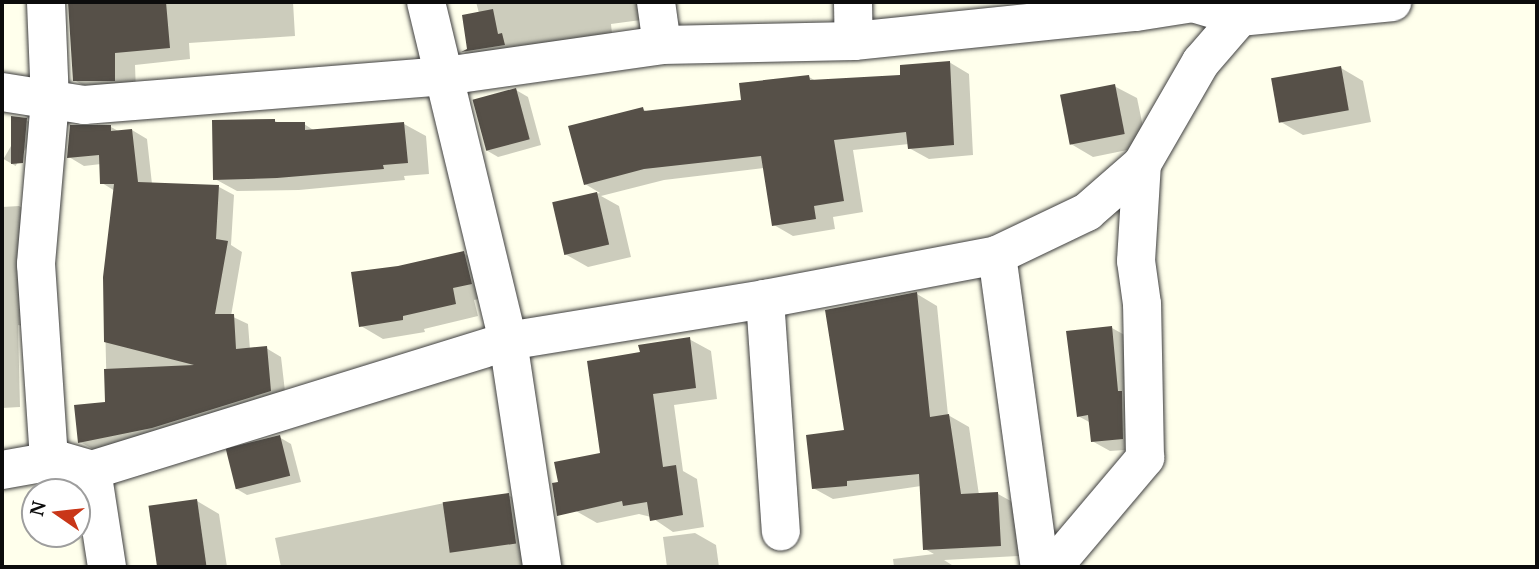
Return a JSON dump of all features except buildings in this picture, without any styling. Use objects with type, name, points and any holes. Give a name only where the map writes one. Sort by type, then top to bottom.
[{"type":"street","points":[[46,2],[50,100],[36,264],[49,462]]},
{"type":"street","points":[[426,2],[508,341],[542,567]]},
{"type":"street","points":[[656,2],[662,45]]},
{"type":"street","points":[[853,2],[854,41]]},
{"type":"street","points":[[2,470],[58,460],[92,470],[508,341],[765,299],[997,254],[1087,212],[1142,164],[1201,62],[1240,17],[1285,2]]},
{"type":"street","points":[[2,92],[84,105],[445,76],[662,45],[854,41],[1136,7],[1193,4],[1240,17],[1392,2]]},
{"type":"street","points":[[1053,567],[1145,458],[1142,304],[1136,261],[1142,164]]},
{"type":"street","points":[[997,254],[1040,567]]},
{"type":"street","points":[[765,299],[780,531]]},
{"type":"street","points":[[92,470],[107,567]]}]
